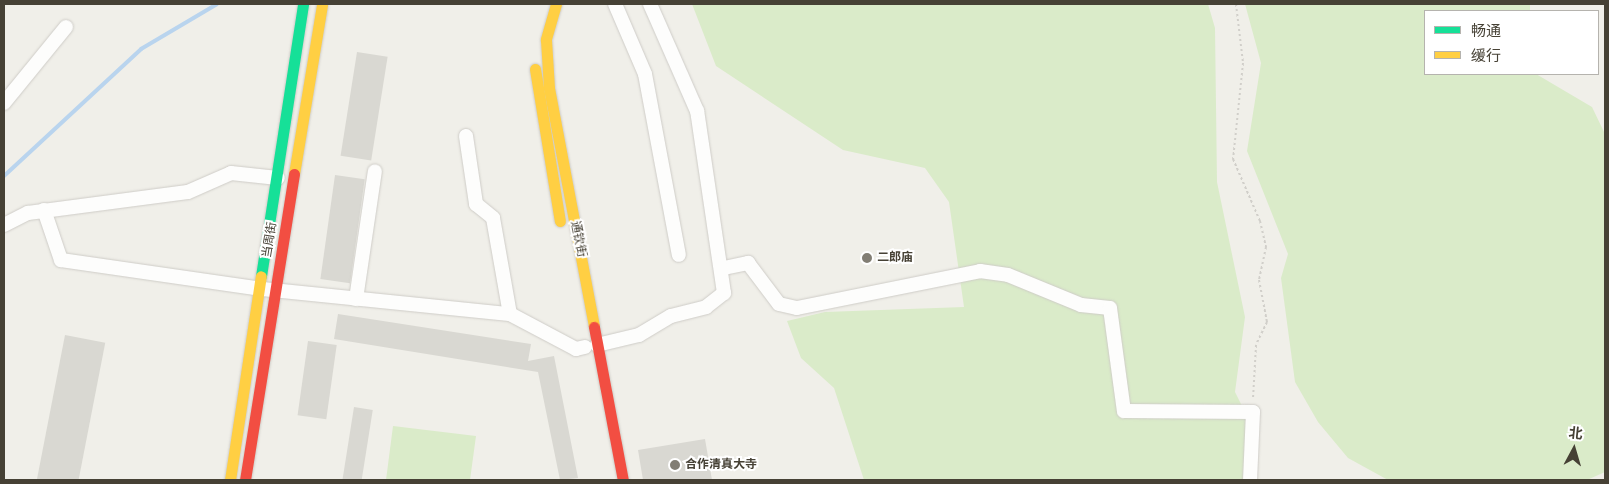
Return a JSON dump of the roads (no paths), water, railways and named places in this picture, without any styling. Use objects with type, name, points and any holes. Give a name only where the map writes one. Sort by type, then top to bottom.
[{"type":"main road","name":"当周街","points":[[230,480],[262,289],[303,4]]},
{"type":"main road","name":"当周街","points":[[245,480],[322,4]]},
{"type":"main road","points":[[556,4],[546,40],[549,88],[591,346],[623,480]]},
{"type":"main road","name":"通钦街","points":[[540,12],[536,94],[591,346],[610,480]]},
{"type":"street","points":[[615,4],[645,74],[679,255]]},
{"type":"street","points":[[44,210],[61,260],[262,289],[510,314],[576,349],[639,335],[671,316],[706,307],[724,293],[724,268],[698,111],[650,4]]},
{"type":"street","points":[[4,103],[66,27]]},
{"type":"street","points":[[466,136],[476,204],[493,218],[510,314]]},
{"type":"street","points":[[356,299],[374,171]]},
{"type":"street","points":[[4,225],[44,210],[188,192],[231,173],[278,178]]},
{"type":"street","points":[[724,268],[748,263],[779,304],[797,308],[980,271],[1008,275],[1081,305],[1110,308],[1124,411],[1253,412],[1250,480]]},
{"type":"waterway","points":[[4,176],[141,49],[217,4]]},
{"type":"place","name":"二郎庙","points":[[867,258]]},
{"type":"place","name":"合作清真大寺","points":[[675,465]]}]
